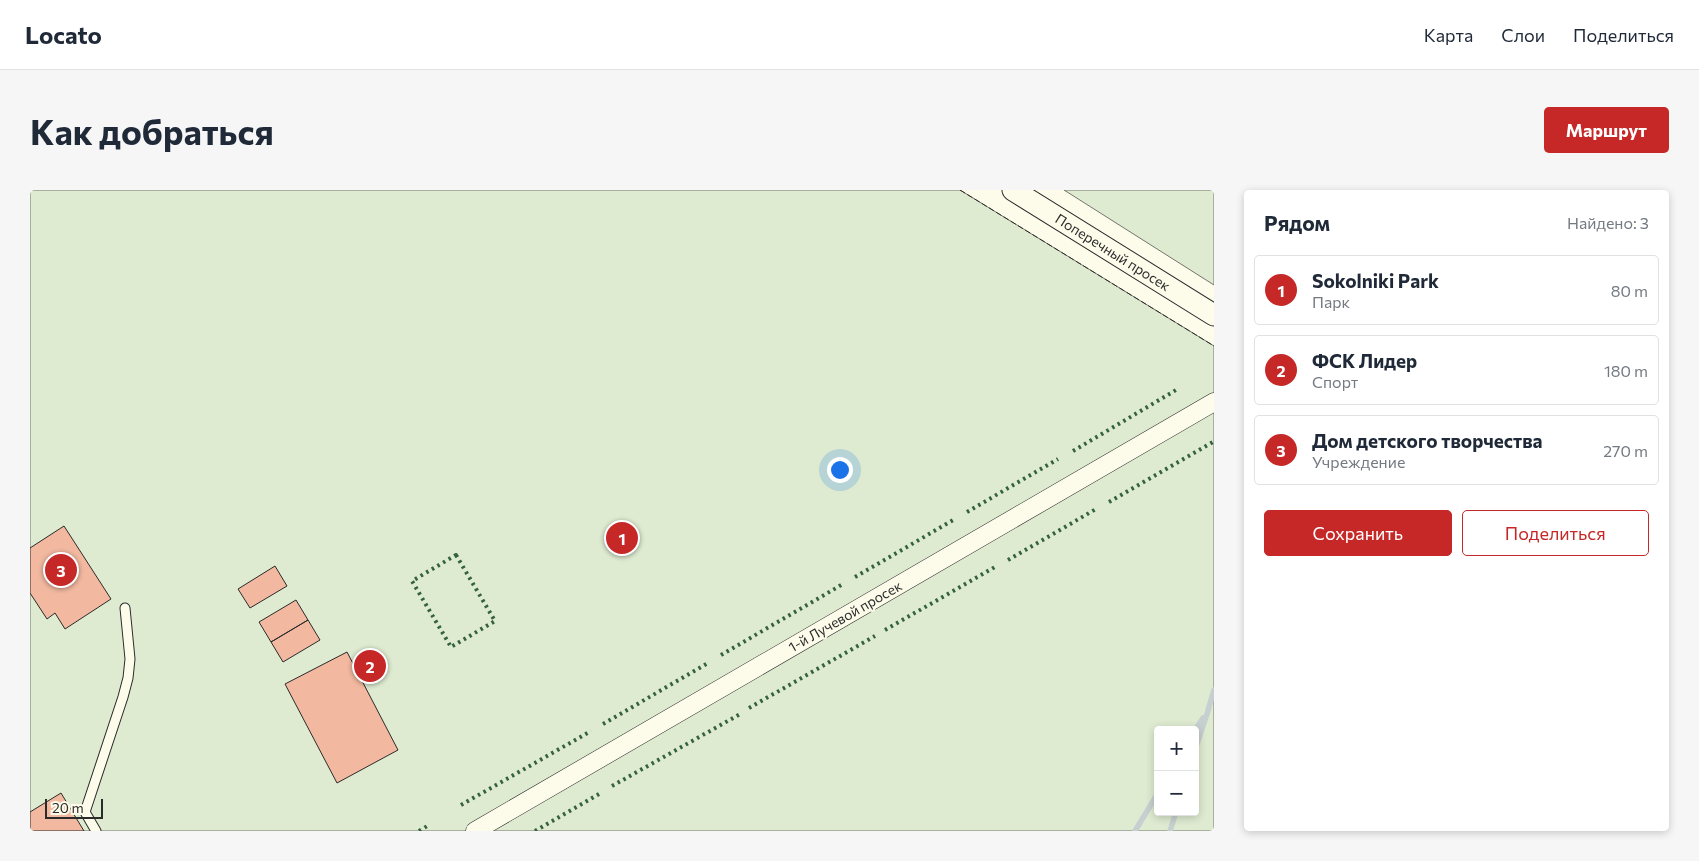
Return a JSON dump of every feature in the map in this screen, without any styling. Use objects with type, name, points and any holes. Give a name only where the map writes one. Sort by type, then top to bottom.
[{"type":"street","name":"Поперечный просек","points":[[1013,190],[1214,315]]},
{"type":"street","name":"1-й Лучевой просек","points":[[475,831],[1214,402]]},
{"type":"lane","points":[[96,831],[85,812],[128,678],[130,659],[125,608]]},
{"type":"green space","points":[[30,190],[960,190],[1214,346],[1214,831],[30,831]]},
{"type":"green space","points":[[1064,190],[1214,190],[1214,285]]},
{"type":"building","points":[[64,526],[111,599],[65,629],[55,613],[47,619],[30,593],[30,548]]},
{"type":"building","points":[[275,566],[287,586],[250,608],[238,589]]},
{"type":"building","points":[[296,600],[308,620],[271,642],[259,622]]},
{"type":"building","points":[[308,620],[320,640],[283,662],[271,642]]},
{"type":"building","points":[[347,652],[398,750],[337,783],[285,684]]},
{"type":"building","points":[[61,793],[84,831],[30,831],[30,812]]},
{"type":"waterway","points":[[1208,710],[1214,690]]},
{"type":"waterway","points":[[1199,738],[1209,708]]},
{"type":"waterway","points":[[1198,726],[1203,718]]},
{"type":"waterway","points":[[1135,831],[1154,800]]},
{"type":"waterway","points":[[1170,831],[1175,816]]},
{"type":"hedge","points":[[1073,451],[1176,390]]},
{"type":"hedge","points":[[1109,502],[1213,442]]},
{"type":"hedge","points":[[967,512],[1058,459]]},
{"type":"hedge","points":[[1008,560],[1096,509]]},
{"type":"hedge","points":[[855,577],[955,519]]},
{"type":"hedge","points":[[456,555],[495,621],[451,647],[412,581],[456,555]]},
{"type":"hedge","points":[[885,630],[995,567]]},
{"type":"hedge","points":[[721,655],[843,584]]},
{"type":"hedge","points":[[749,708],[875,636]]},
{"type":"hedge","points":[[603,724],[708,663]]},
{"type":"hedge","points":[[612,786],[742,713]]},
{"type":"hedge","points":[[461,805],[591,731]]},
{"type":"hedge","points":[[535,831],[599,794]]},
{"type":"hedge","points":[[419,831],[429,825]]},
{"type":"fence","points":[[960,190],[1214,346]]},
{"type":"place","name":"Sokolniki Park","points":[[622,538]]},
{"type":"place","name":"Дом детского творчества","points":[[61,570]]},
{"type":"place","name":"ФСК Лидер","points":[[370,666]]}]
